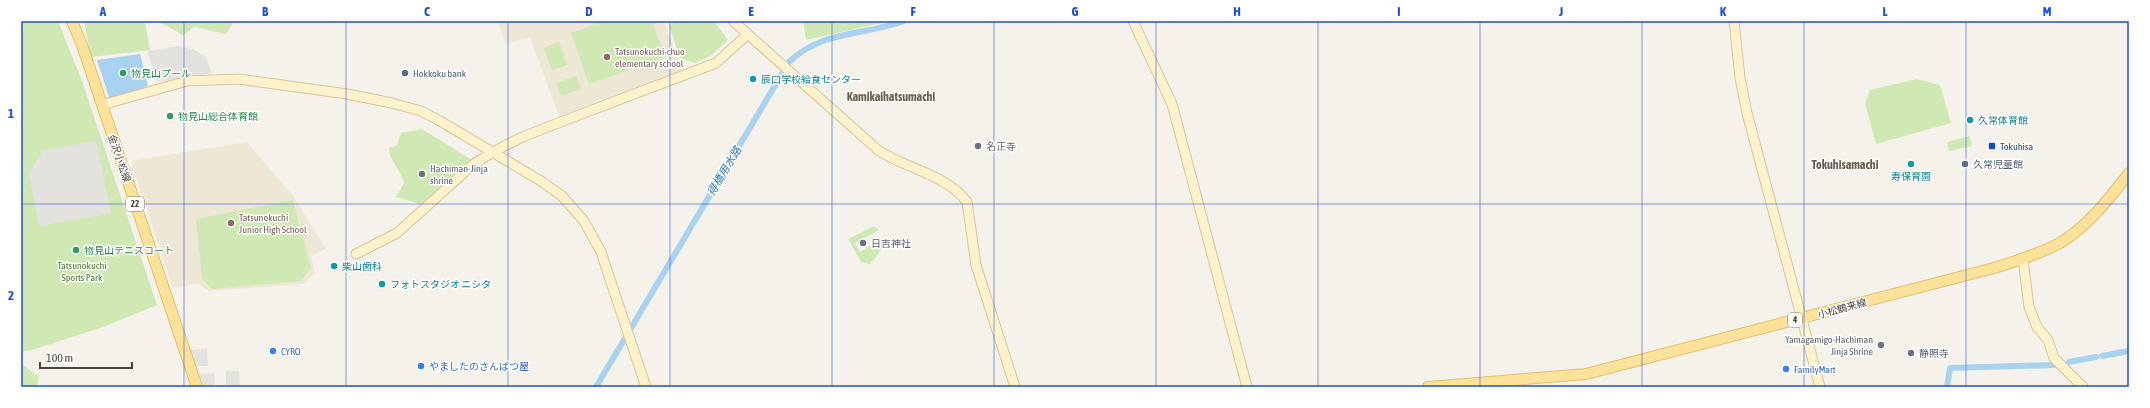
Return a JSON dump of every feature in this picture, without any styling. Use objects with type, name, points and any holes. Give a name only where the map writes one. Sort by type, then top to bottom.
[{"type":"main road","name":"金沢小松線","points":[[72,21],[102,105],[196,387]]},
{"type":"main road","name":"小松鶴来線","points":[[1428,387],[1586,374],[1800,319],[2023,259],[2061,242],[2103,207],[2129,174]]},
{"type":"street","points":[[733,21],[878,150],[892,159],[952,187],[967,202],[976,265],[1015,387]]},
{"type":"street","points":[[1133,21],[1172,104],[1247,387]]},
{"type":"street","points":[[1734,21],[1743,97],[1800,319],[1820,387]]},
{"type":"street","points":[[356,254],[397,233],[475,163],[492,152],[520,138],[716,62],[748,34]]},
{"type":"street","points":[[102,105],[187,81],[222,78],[257,80],[347,94],[392,103],[421,111],[541,181],[562,196],[584,221],[601,252],[632,340],[646,387]]},
{"type":"street","points":[[2023,259],[2029,307],[2037,327],[2048,340],[2054,358],[2083,387]]},
{"type":"shaded area","name":"Tatsunokuchi-chuo elementary school","points":[[497,21],[664,21],[682,70],[559,116],[530,37],[506,44]]},
{"type":"shaded area","points":[[178,46],[193,49],[206,57],[212,73],[157,82],[147,51]]},
{"type":"shaded area","points":[[96,141],[111,213],[39,226],[29,174],[43,150]]},
{"type":"shaded area","name":"Tatsunokuchi Junior High School","points":[[247,142],[294,197],[326,249],[311,256],[315,273],[304,284],[209,291],[198,284],[173,288],[131,161]]},
{"type":"shaded area","points":[[207,348],[208,366],[194,366],[190,350]]},
{"type":"shaded area","points":[[226,371],[239,371],[240,387],[226,387]]},
{"type":"shaded area","points":[[214,373],[215,387],[201,387],[197,374]]},
{"type":"green space","name":"Tatsunokuchi Sports Park","points":[[21,21],[58,21],[82,81],[157,305],[103,327],[29,351],[21,351]]},
{"type":"green space","points":[[84,21],[145,21],[150,50],[91,57]]},
{"type":"green space","points":[[158,21],[234,21],[226,34],[194,27],[183,35]]},
{"type":"green space","points":[[604,21],[652,21],[665,57],[589,84],[571,33]]},
{"type":"green space","points":[[680,21],[714,21],[728,40],[712,55],[695,63],[680,58],[669,25]]},
{"type":"green space","points":[[803,21],[890,21],[806,40]]},
{"type":"green space","points":[[559,42],[567,65],[552,70],[544,48]]},
{"type":"green space","points":[[576,76],[581,89],[561,96],[556,83]]},
{"type":"green space","points":[[1917,79],[1940,85],[1951,123],[1876,144],[1865,103],[1870,90]]},
{"type":"green space","points":[[422,129],[472,160],[421,204],[396,197],[404,183],[389,153],[389,148],[397,145],[401,133]]},
{"type":"green space","points":[[1970,136],[1972,146],[1949,151],[1947,142]]},
{"type":"green space","points":[[293,200],[311,268],[301,281],[212,289],[202,279],[196,219]]},
{"type":"green space","points":[[874,226],[879,230],[855,243],[860,252],[878,241],[888,241],[870,264],[861,262],[848,239]]},
{"type":"green space","points":[[21,365],[25,366],[39,377],[37,387],[21,387]]},
{"type":"water","name":"物見山プール","points":[[140,54],[148,86],[110,100],[97,60]]},
{"type":"waterway","name":"得橋用水路","points":[[596,387],[789,62],[815,44],[829,39],[889,26],[904,21]]},
{"type":"waterway","points":[[2102,356],[2129,351]]},
{"type":"waterway","points":[[2069,362],[2096,357]]},
{"type":"waterway","points":[[1947,387],[1950,368],[2056,365]]},
{"type":"place","name":"Tatsunokuchi-chuo elementary school","points":[[607,57]]},
{"type":"place","name":"物見山プール","points":[[123,73]]},
{"type":"place","name":"Hokkoku bank","points":[[405,73]]},
{"type":"place","name":"辰口学校給食センター","points":[[753,79]]},
{"type":"place","name":"物見山総合体育館","points":[[170,116]]},
{"type":"place","name":"久常体育館","points":[[1970,120]]},
{"type":"place","name":"名正寺","points":[[978,146]]},
{"type":"place","name":"Tokuhisa","points":[[1992,146]]},
{"type":"place","name":"寿保育園","points":[[1911,164]]},
{"type":"place","name":"久常児童館","points":[[1965,164]]},
{"type":"place","name":"Hachiman-Jinja shrine","points":[[422,174]]},
{"type":"place","name":"Tatsunokuchi Junior High School","points":[[231,223]]},
{"type":"place","name":"日吉神社","points":[[863,243]]},
{"type":"place","name":"物見山テニスコート","points":[[76,250]]},
{"type":"place","name":"柴山歯科","points":[[334,266]]},
{"type":"place","name":"フォトスタジオ ニシタ","points":[[382,284]]},
{"type":"place","name":"Yamagamigo-Hachiman Jinja Shrine","points":[[1881,345]]},
{"type":"place","name":"CYRO","points":[[273,351]]},
{"type":"place","name":"静照寺","points":[[1911,353]]},
{"type":"place","name":"やましたのさんぱつ屋","points":[[421,366]]},
{"type":"place","name":"FamilyMart","points":[[1786,369]]},
{"type":"district","name":"Kamikaihatsumachi","points":[[891,97]]},
{"type":"district","name":"Tokuhisamachi","points":[[1845,165]]}]
